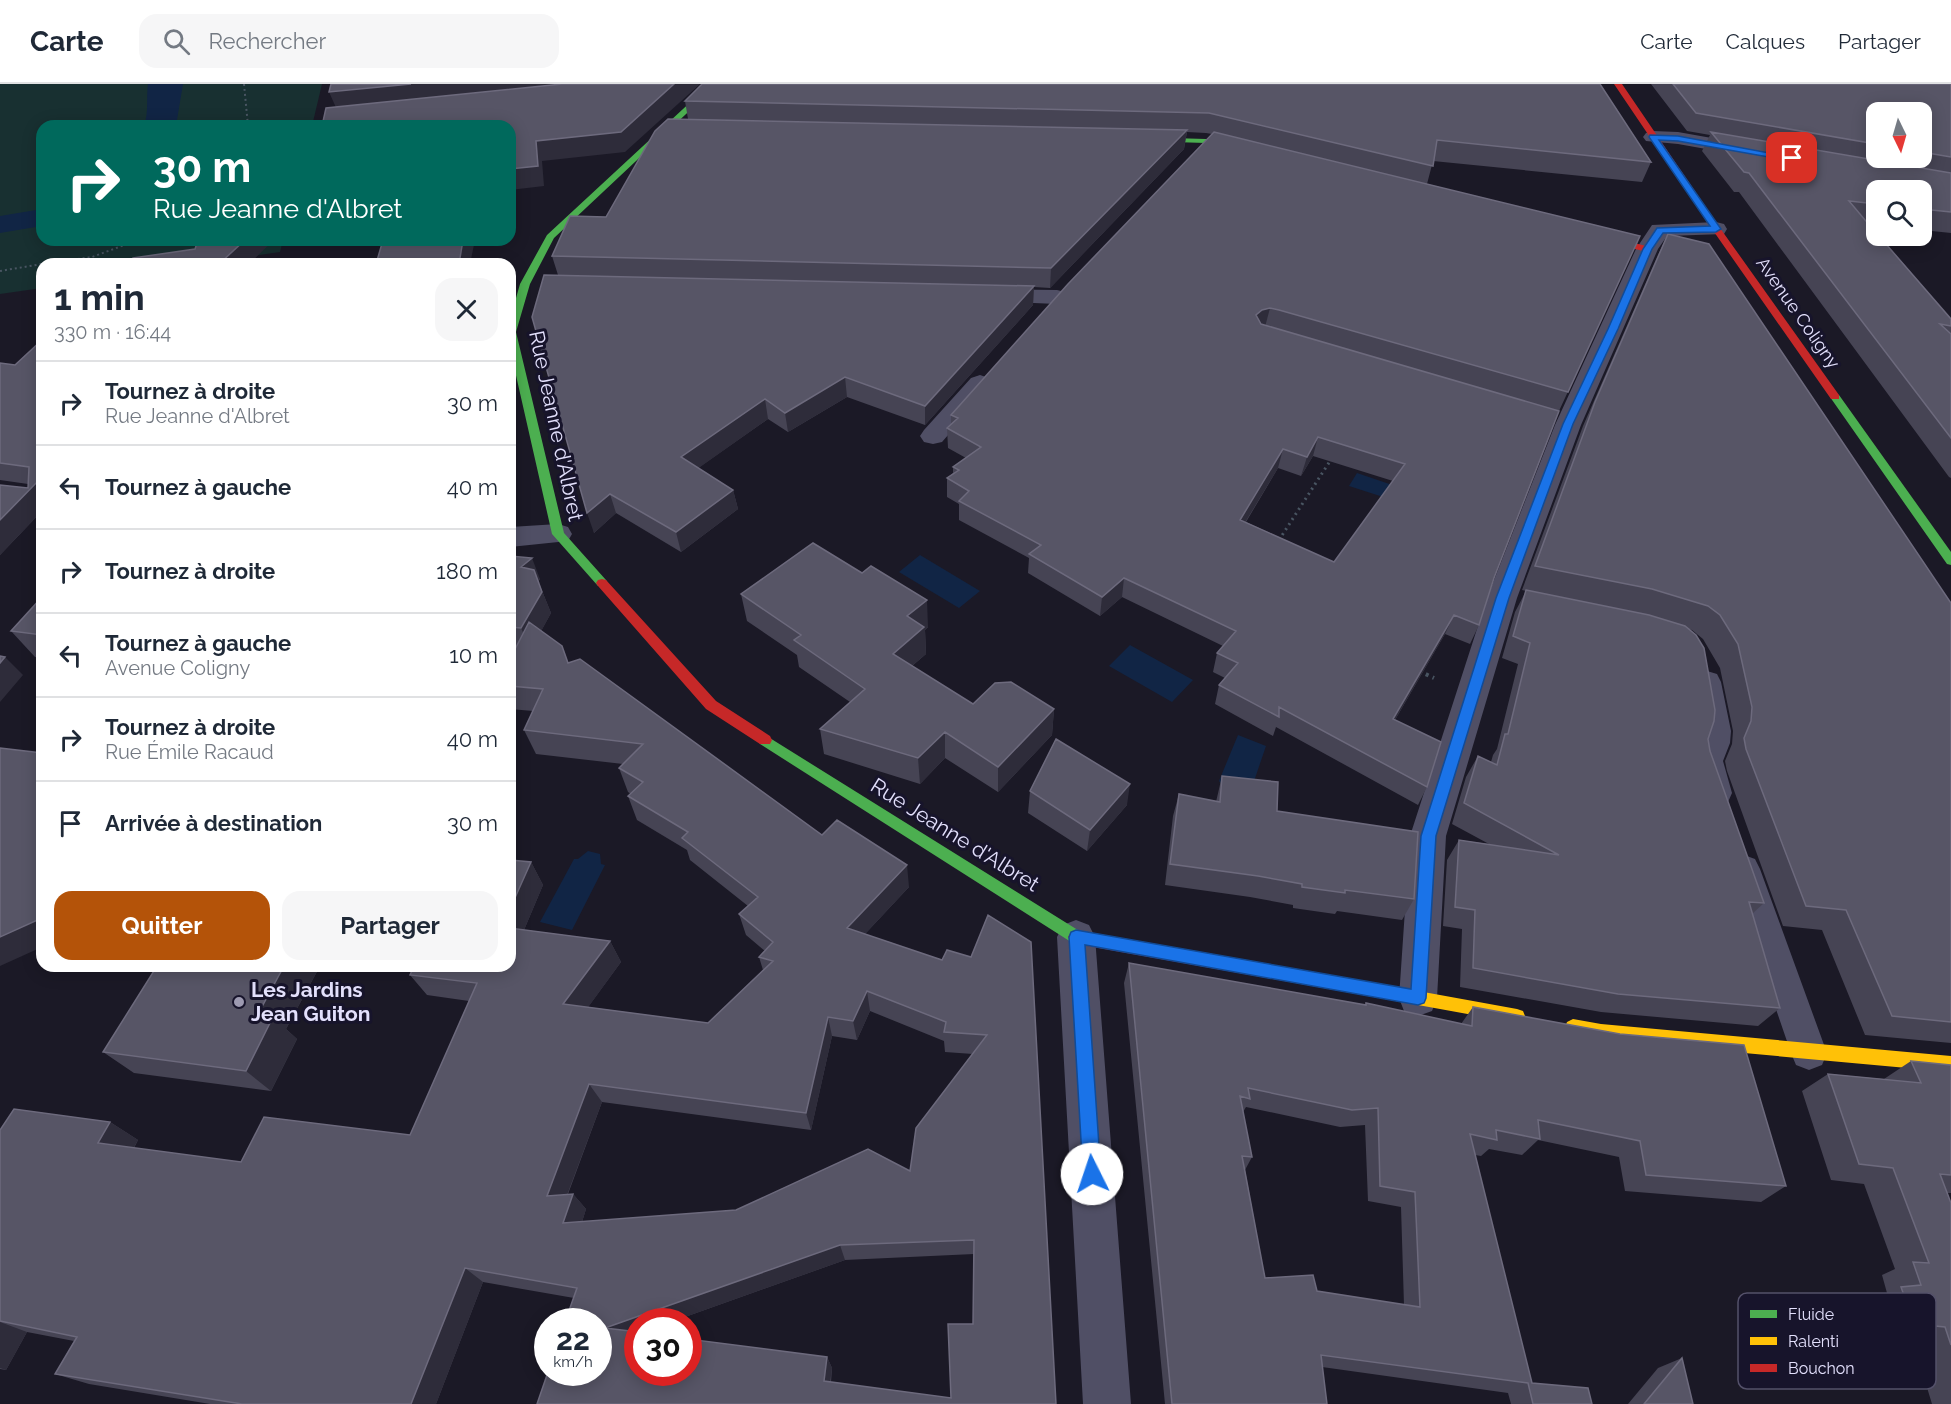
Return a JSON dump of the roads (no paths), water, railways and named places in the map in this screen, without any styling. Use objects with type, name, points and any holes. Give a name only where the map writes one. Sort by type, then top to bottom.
[{"type":"street","name":"Rue Jeanne d'Albret","points":[[516,315],[525,284],[550,237],[714,84]]},
{"type":"street","name":"Avenue Coligny","points":[[1618,84],[1716,229],[1951,561]]},
{"type":"street","points":[[668,129],[692,129]]},
{"type":"street","points":[[1653,137],[1678,138],[1769,154]]},
{"type":"street","points":[[1122,139],[1206,141],[1264,155]]},
{"type":"street","points":[[1182,165],[1206,141]]},
{"type":"street","points":[[1418,998],[1428,836],[1472,695],[1514,600],[1557,421],[1613,329],[1647,249],[1660,230],[1716,229]]},
{"type":"street","points":[[1577,232],[1647,249]]},
{"type":"street","points":[[525,284],[549,284]]},
{"type":"street","points":[[962,295],[1065,289],[1041,315]]},
{"type":"street","name":"Rue Jeanne d'Albret","points":[[516,353],[558,534],[711,705],[1076,937],[1533,1019]]},
{"type":"street","points":[[933,436],[995,366]]},
{"type":"street","points":[[516,537],[558,534]]},
{"type":"street","points":[[1076,937],[1107,1404]]},
{"type":"street","points":[[1556,1023],[1601,1032],[1809,1053],[1951,1064]]},
{"type":"lane","points":[[1699,658],[1704,668],[1716,731],[1715,743],[1708,761],[1809,1053]]},
{"type":"water","points":[[148,84],[183,84],[177,120],[145,120]]},
{"type":"water","points":[[36,210],[36,227],[0,233],[0,216]]},
{"type":"water","points":[[1357,473],[1413,492],[1408,505],[1349,486]]},
{"type":"water","points":[[920,555],[980,591],[959,608],[899,572]]},
{"type":"water","points":[[1130,645],[1193,680],[1172,702],[1109,666]]},
{"type":"water","points":[[1238,735],[1266,746],[1251,790],[1222,785],[1219,781]]},
{"type":"water","points":[[588,851],[600,854],[601,864],[605,865],[572,930],[540,922],[574,859],[578,859]]},
{"type":"place","name":"Les Jardins Jean Guiton","points":[[239,1002]]}]
